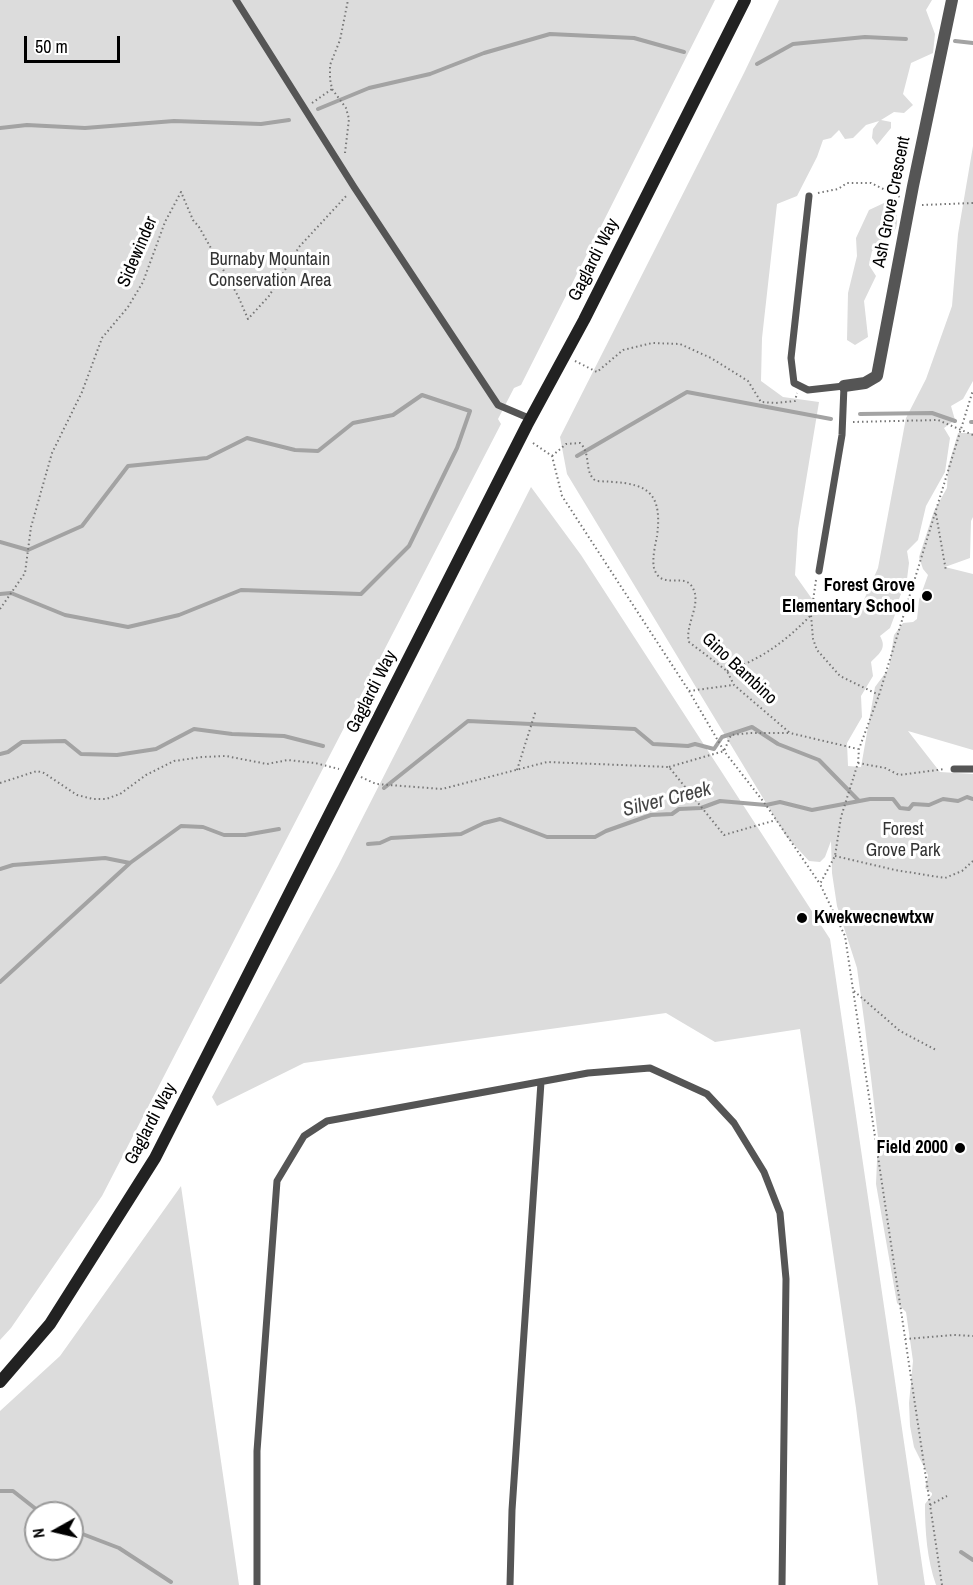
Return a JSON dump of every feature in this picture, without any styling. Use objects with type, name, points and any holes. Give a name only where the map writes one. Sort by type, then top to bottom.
[{"type":"main road","name":"Gaglardi Way","points":[[0,1382],[50,1324],[155,1158],[745,0]]},
{"type":"street","name":"Ash Grove Crescent","points":[[844,386],[865,383],[877,376],[913,186],[952,0]]},
{"type":"lane","points":[[236,0],[354,187],[498,405],[531,419]]},
{"type":"lane","points":[[799,386],[794,383],[791,358],[809,196]]},
{"type":"lane","name":"Ash Grove Crescent","points":[[799,386],[808,390],[844,386]]},
{"type":"lane","points":[[819,571],[842,435],[844,386]]},
{"type":"lane","points":[[954,769],[973,769]]},
{"type":"lane","points":[[257,1585],[256,1451],[277,1181],[304,1136],[327,1121],[588,1073],[650,1068],[707,1094],[734,1123],[764,1172],[780,1213],[786,1279],[782,1585]]},
{"type":"lane","points":[[510,1585],[512,1510],[541,1082]]},
{"type":"path","points":[[342,168],[348,140],[349,119],[346,108],[332,89],[330,65],[340,40],[348,0]]},
{"type":"path","points":[[305,108],[332,89]]},
{"type":"path","points":[[809,196],[838,189],[847,183],[871,183],[904,200]]},
{"type":"path","name":"Sidewinder","points":[[0,609],[25,573],[31,526],[52,453],[82,392],[102,338],[128,307],[143,282],[165,222],[181,192],[193,220],[200,227],[248,319],[268,296],[299,247],[354,187]]},
{"type":"path","points":[[919,205],[973,203]]},
{"type":"path","points":[[565,356],[597,372],[623,350],[652,343],[680,344],[711,358],[748,381],[761,402],[775,404],[795,401],[799,386]]},
{"type":"path","points":[[820,884],[835,856],[841,817],[858,763],[859,749],[879,695],[973,390]]},
{"type":"path","points":[[842,422],[938,420],[973,435]]},
{"type":"path","points":[[522,437],[552,456],[562,496],[689,691],[724,751],[820,884],[844,936],[942,1585]]},
{"type":"path","name":"Gino Bambino","points":[[552,456],[566,444],[580,443],[584,446],[588,456],[591,478],[596,481],[631,483],[646,489],[656,502],[659,521],[654,569],[666,580],[690,584],[695,596],[694,611],[688,628],[690,642],[727,671],[734,685],[790,733],[859,749]]},
{"type":"path","points":[[936,512],[946,571]]},
{"type":"path","points":[[816,580],[811,615],[813,639],[817,650],[840,676],[879,695]]},
{"type":"path","points":[[727,671],[748,664],[786,640],[811,615]]},
{"type":"path","points":[[689,691],[734,685]]},
{"type":"path","points":[[517,770],[536,710]]},
{"type":"path","points":[[724,751],[731,735],[750,732],[790,733]]},
{"type":"path","points":[[0,783],[37,771],[44,773],[77,795],[106,799],[120,794],[146,776],[174,761],[226,756],[267,764],[288,760],[315,763],[351,772],[376,784],[442,789],[547,762],[669,767],[724,751]]},
{"type":"path","points":[[858,763],[885,768],[898,775],[954,769]]},
{"type":"path","points":[[669,767],[724,835],[776,820]]},
{"type":"path","points":[[835,856],[895,870],[945,878],[962,871],[973,861]]},
{"type":"path","points":[[853,990],[900,1031],[936,1050]]},
{"type":"path","points":[[905,1339],[954,1335],[973,1336]]},
{"type":"path","points":[[930,1505],[947,1496]]},
{"type":"green space","name":"Burnaby Mountain Conservation Area","points":[[0,0],[715,0],[521,385],[514,388],[498,419],[501,424],[102,1196],[11,1328],[0,1340]]},
{"type":"green space","name":"Forest Grove Park","points":[[779,0],[932,0],[926,10],[935,34],[933,53],[911,63],[903,94],[913,105],[904,113],[894,112],[881,120],[891,122],[891,128],[877,145],[872,138],[873,129],[879,121],[866,125],[853,138],[845,139],[839,130],[831,138],[823,140],[797,196],[777,204],[762,338],[761,381],[783,397],[819,402],[798,529],[795,575],[817,606],[863,602],[878,568],[906,418],[926,379],[952,306],[958,234],[973,146],[973,381],[963,399],[951,406],[955,420],[944,428],[950,438],[945,472],[926,506],[918,540],[907,551],[909,563],[907,579],[890,628],[880,636],[883,647],[871,662],[873,676],[861,696],[862,717],[847,743],[848,766],[861,767],[875,687],[889,668],[894,635],[903,623],[917,619],[919,600],[928,575],[919,557],[934,511],[947,488],[948,467],[958,433],[973,433],[973,517],[970,558],[945,567],[973,574],[973,750],[908,731],[940,772],[973,774],[973,1585],[936,1585],[929,1555],[925,1504],[932,1493],[925,1488],[928,1475],[914,1447],[910,1426],[909,1403],[913,1361],[906,1312],[897,1303],[876,1184],[878,1137],[865,1027],[857,968],[837,906],[832,873],[831,841],[825,857],[820,862],[809,861],[786,836],[567,474],[560,437]]},
{"type":"green space","points":[[884,203],[893,204],[897,220],[896,226],[890,237],[872,251],[869,265],[876,276],[864,301],[868,337],[855,345],[847,340],[848,293],[857,256],[856,238],[869,210]]},
{"type":"green space","points":[[531,487],[581,555],[830,939],[925,1585],[878,1585],[856,1408],[800,1029],[715,1042],[666,1013],[304,1063],[217,1106],[212,1097],[338,866]]},
{"type":"green space","points":[[181,1186],[239,1585],[0,1585],[0,1411],[60,1356]]},
{"type":"waterway","points":[[318,109],[369,88],[430,74],[484,53],[550,34],[634,38],[684,52]]},
{"type":"waterway","points":[[757,64],[793,44],[865,37],[906,39]]},
{"type":"waterway","points":[[955,41],[973,43]]},
{"type":"waterway","points":[[0,128],[27,125],[85,128],[174,121],[261,124],[289,120]]},
{"type":"waterway","points":[[577,456],[687,392],[831,419]]},
{"type":"waterway","points":[[0,542],[28,550],[82,526],[128,466],[207,458],[247,438],[295,450],[318,451],[353,423],[393,415],[422,395],[470,411],[457,448],[409,546],[361,594],[241,590],[179,615],[128,627],[65,615],[11,593],[0,594]]},
{"type":"waterway","points":[[860,414],[932,413],[955,421]]},
{"type":"waterway","points":[[384,788],[468,721],[635,729],[653,744],[688,746],[695,744],[714,749],[722,737],[752,727],[778,744],[819,760],[859,801]]},
{"type":"waterway","points":[[0,754],[8,752],[22,742],[65,741],[81,754],[117,755],[156,749],[194,729],[232,734],[284,736],[323,746]]},
{"type":"waterway","name":"Silver Creek","points":[[368,844],[380,843],[391,838],[461,834],[484,823],[500,819],[547,837],[595,837],[651,815],[672,814],[679,809],[701,808],[720,801],[766,805],[780,802],[812,810],[870,799],[893,799],[900,808],[909,809],[913,804],[929,805],[943,799],[958,801],[967,797],[973,799]]},
{"type":"waterway","points":[[0,869],[13,865],[105,858],[130,863],[181,826],[203,827],[224,835],[245,835],[279,829]]},
{"type":"waterway","points":[[0,982],[130,863]]},
{"type":"waterway","points":[[0,1491],[13,1491],[26,1501]]},
{"type":"waterway","points":[[84,1535],[119,1548],[171,1582]]},
{"type":"waterway","points":[[961,1552],[973,1560]]},
{"type":"place","name":"Forest Grove Elementary School","points":[[927,596]]},
{"type":"place","name":"Kwekwecnewtxw","points":[[802,918]]},
{"type":"place","name":"Field 2000","points":[[960,1148]]}]
